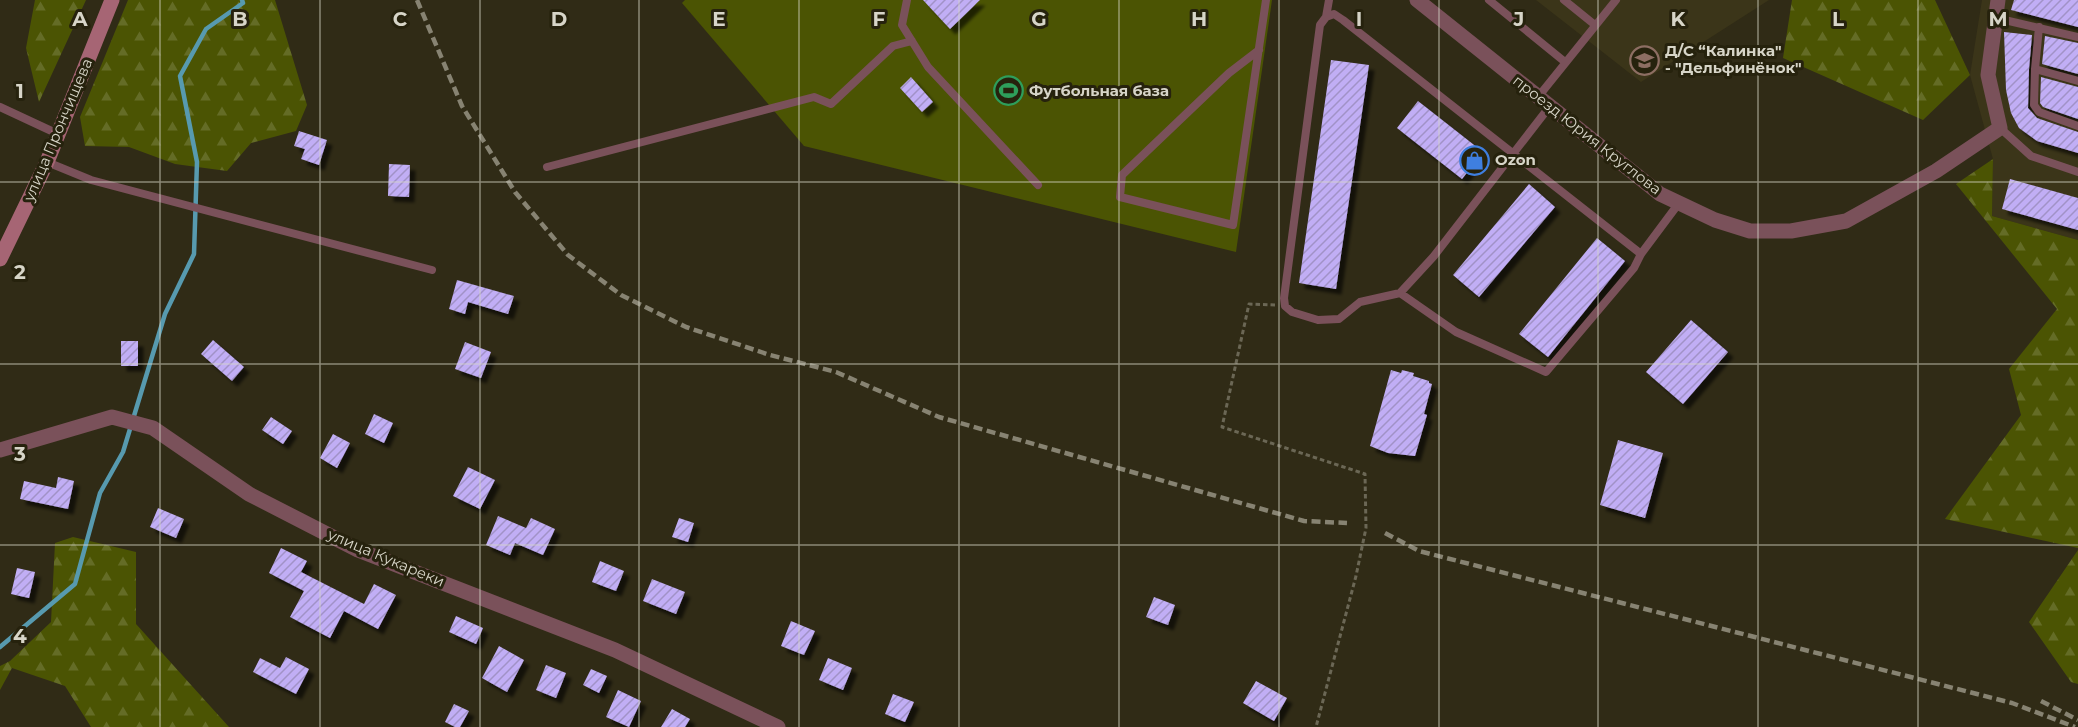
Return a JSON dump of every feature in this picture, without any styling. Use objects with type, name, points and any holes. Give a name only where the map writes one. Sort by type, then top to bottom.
[{"type":"street","name":"улица Прончищева","points":[[0,259],[47,162],[112,0]]},
{"type":"street","name":"проезд Юрия Круглова","points":[[1417,0],[1660,194],[1715,220],[1750,231],[1791,231],[1846,221],[1936,171],[2000,128]]},
{"type":"street","points":[[1998,0],[1988,75],[2000,128]]},
{"type":"street","name":"улица Кукареки","points":[[0,450],[112,417],[153,428],[249,494],[358,550],[615,650],[778,727]]},
{"type":"lane","points":[[907,0],[902,24],[928,67],[1038,185]]},
{"type":"lane","points":[[1259,50],[1229,73],[1122,176],[1120,197],[1233,225],[1259,50],[1266,0]]},
{"type":"lane","points":[[1329,0],[1326,17],[1320,25],[1284,298],[1285,306],[1292,312],[1318,320],[1339,319],[1360,302],[1400,293],[1434,256],[1550,106]]},
{"type":"lane","points":[[1489,0],[1565,62]]},
{"type":"lane","points":[[1564,0],[1595,26]]},
{"type":"lane","points":[[1538,97],[1616,0]]},
{"type":"lane","points":[[1326,17],[1334,14],[1343,20],[1641,254]]},
{"type":"lane","points":[[1996,18],[2078,36]]},
{"type":"lane","points":[[2039,27],[2034,105],[2039,112],[2078,126]]},
{"type":"lane","points":[[547,167],[814,98],[831,104],[893,46],[912,40]]},
{"type":"lane","points":[[2035,69],[2078,81]]},
{"type":"lane","points":[[0,107],[58,134]]},
{"type":"lane","points":[[2000,128],[2031,156],[2078,172]]},
{"type":"lane","points":[[47,162],[91,180],[432,270]]},
{"type":"lane","points":[[1400,293],[1456,332],[1546,372],[1634,268],[1641,254],[1679,203]]},
{"type":"path","points":[[1285,306],[1249,304],[1222,427],[1365,474],[1365,537],[1316,727]]},
{"type":"shaded area","name":"Д/С “Калинка\" - \"Дельфинёнок\"","points":[[1536,0],[1769,0],[1641,82]]},
{"type":"shaded area","points":[[1982,0],[2078,0],[2078,240],[1992,216],[1993,159],[1970,75]]},
{"type":"green space","points":[[35,0],[86,0],[39,102],[26,48]]},
{"type":"green space","points":[[128,0],[275,0],[307,105],[296,131],[251,143],[227,171],[175,164],[129,147],[85,146],[80,117]]},
{"type":"green space","name":"Футбольная база","points":[[685,0],[1272,0],[1236,252],[804,146],[682,3]]},
{"type":"green space","points":[[1792,0],[1935,0],[1970,75],[1923,120],[1783,58]]},
{"type":"green space","points":[[1993,159],[1992,216],[2078,240],[2078,548],[1945,519],[2021,415],[2009,369],[2057,309],[1956,184]]},
{"type":"green space","points":[[73,537],[136,552],[136,624],[229,727],[91,727],[65,686],[12,668],[0,690],[0,666],[10,661],[51,622],[55,543]]},
{"type":"green space","points":[[2078,550],[2078,684],[2071,682],[2029,622]]},
{"type":"building","points":[[923,0],[980,0],[950,29]]},
{"type":"building","points":[[2014,0],[2078,0],[2078,27],[2011,10]]},
{"type":"building","points":[[2004,32],[2032,35],[2028,108],[2037,118],[2078,132],[2078,153],[2037,141],[2019,128],[2011,113],[2006,90]]},
{"type":"building","points":[[2045,36],[2078,43],[2078,74],[2042,64]]},
{"type":"building","points":[[1331,60],[1369,65],[1336,289],[1299,283]]},
{"type":"building","points":[[911,77],[933,102],[922,112],[900,88]]},
{"type":"building","points":[[2041,77],[2078,87],[2078,119],[2043,107],[2040,103]]},
{"type":"building","points":[[1418,101],[1483,152],[1462,179],[1397,128]]},
{"type":"building","points":[[299,131],[327,140],[319,165],[301,159],[305,149],[294,146]]},
{"type":"building","points":[[389,164],[410,165],[409,197],[388,196]]},
{"type":"building","points":[[2010,179],[2078,198],[2078,230],[2002,209]]},
{"type":"building","points":[[1529,184],[1555,207],[1479,297],[1453,275]]},
{"type":"building","points":[[1597,238],[1625,261],[1548,357],[1519,334]]},
{"type":"building","points":[[457,280],[514,296],[508,314],[468,302],[465,314],[449,309]]},
{"type":"building","points":[[1691,320],[1728,352],[1683,404],[1646,372]]},
{"type":"building","points":[[213,340],[244,367],[232,381],[201,354]]},
{"type":"building","points":[[121,341],[138,341],[138,366],[121,366]]},
{"type":"building","points":[[465,342],[491,352],[481,378],[455,369]]},
{"type":"building","points":[[1391,370],[1414,373],[1413,376],[1432,384],[1424,414],[1427,415],[1415,456],[1388,453],[1370,446]]},
{"type":"building","points":[[374,414],[393,423],[384,443],[365,434]]},
{"type":"building","points":[[271,417],[292,431],[283,444],[262,430]]},
{"type":"building","points":[[333,434],[350,443],[337,468],[320,458]]},
{"type":"building","points":[[1618,440],[1663,453],[1645,518],[1600,505]]},
{"type":"building","points":[[468,467],[495,480],[480,509],[453,496]]},
{"type":"building","points":[[58,477],[74,481],[68,509],[20,499],[24,481],[56,488]]},
{"type":"building","points":[[158,508],[184,519],[176,538],[150,527]]},
{"type":"building","points":[[498,516],[526,528],[531,518],[555,529],[543,555],[515,543],[510,555],[486,545]]},
{"type":"building","points":[[679,518],[694,523],[688,542],[672,537]]},
{"type":"building","points":[[281,548],[307,561],[301,572],[364,604],[374,584],[396,595],[378,629],[344,611],[330,638],[290,617],[304,591],[269,573]]},
{"type":"building","points":[[600,561],[624,571],[616,591],[592,582]]},
{"type":"building","points":[[17,568],[35,572],[29,598],[11,594]]},
{"type":"building","points":[[652,579],[685,592],[676,614],[643,601]]},
{"type":"building","points":[[1154,597],[1175,605],[1168,625],[1146,617]]},
{"type":"building","points":[[456,616],[483,628],[476,644],[449,632]]},
{"type":"building","points":[[791,621],[815,631],[804,655],[781,646]]},
{"type":"building","points":[[499,646],[524,660],[507,692],[482,678]]},
{"type":"building","points":[[286,657],[309,669],[296,694],[253,672],[260,658],[280,668]]},
{"type":"building","points":[[828,658],[852,668],[843,690],[819,680]]},
{"type":"building","points":[[546,665],[566,673],[556,698],[536,690]]},
{"type":"building","points":[[591,669],[607,676],[599,693],[583,685]]},
{"type":"building","points":[[1256,681],[1287,698],[1274,721],[1243,703]]},
{"type":"building","points":[[618,690],[641,701],[629,727],[606,717]]},
{"type":"building","points":[[893,694],[914,702],[905,722],[885,714]]},
{"type":"building","points":[[454,704],[469,711],[460,727],[445,722]]},
{"type":"building","points":[[672,709],[690,719],[685,727],[661,727]]},
{"type":"waterway","points":[[0,647],[75,584],[100,493],[123,452],[165,314],[194,254],[197,162],[180,76],[206,29],[243,3],[242,0]]},
{"type":"railway","points":[[417,0],[462,106],[515,192],[568,255],[621,295],[686,327],[770,355],[836,372],[939,417],[1304,521],[1347,523]]},
{"type":"railway","points":[[1385,533],[1419,551],[2012,703],[2075,727]]},
{"type":"railway","points":[[2041,701],[2078,720]]},
{"type":"place","name":"Д/С “Калинка\" - \"Дельфинёнок\"","points":[[1644,60]]},
{"type":"place","name":"Футбольная база","points":[[1008,91]]},
{"type":"place","name":"Ozon","points":[[1474,160]]}]
